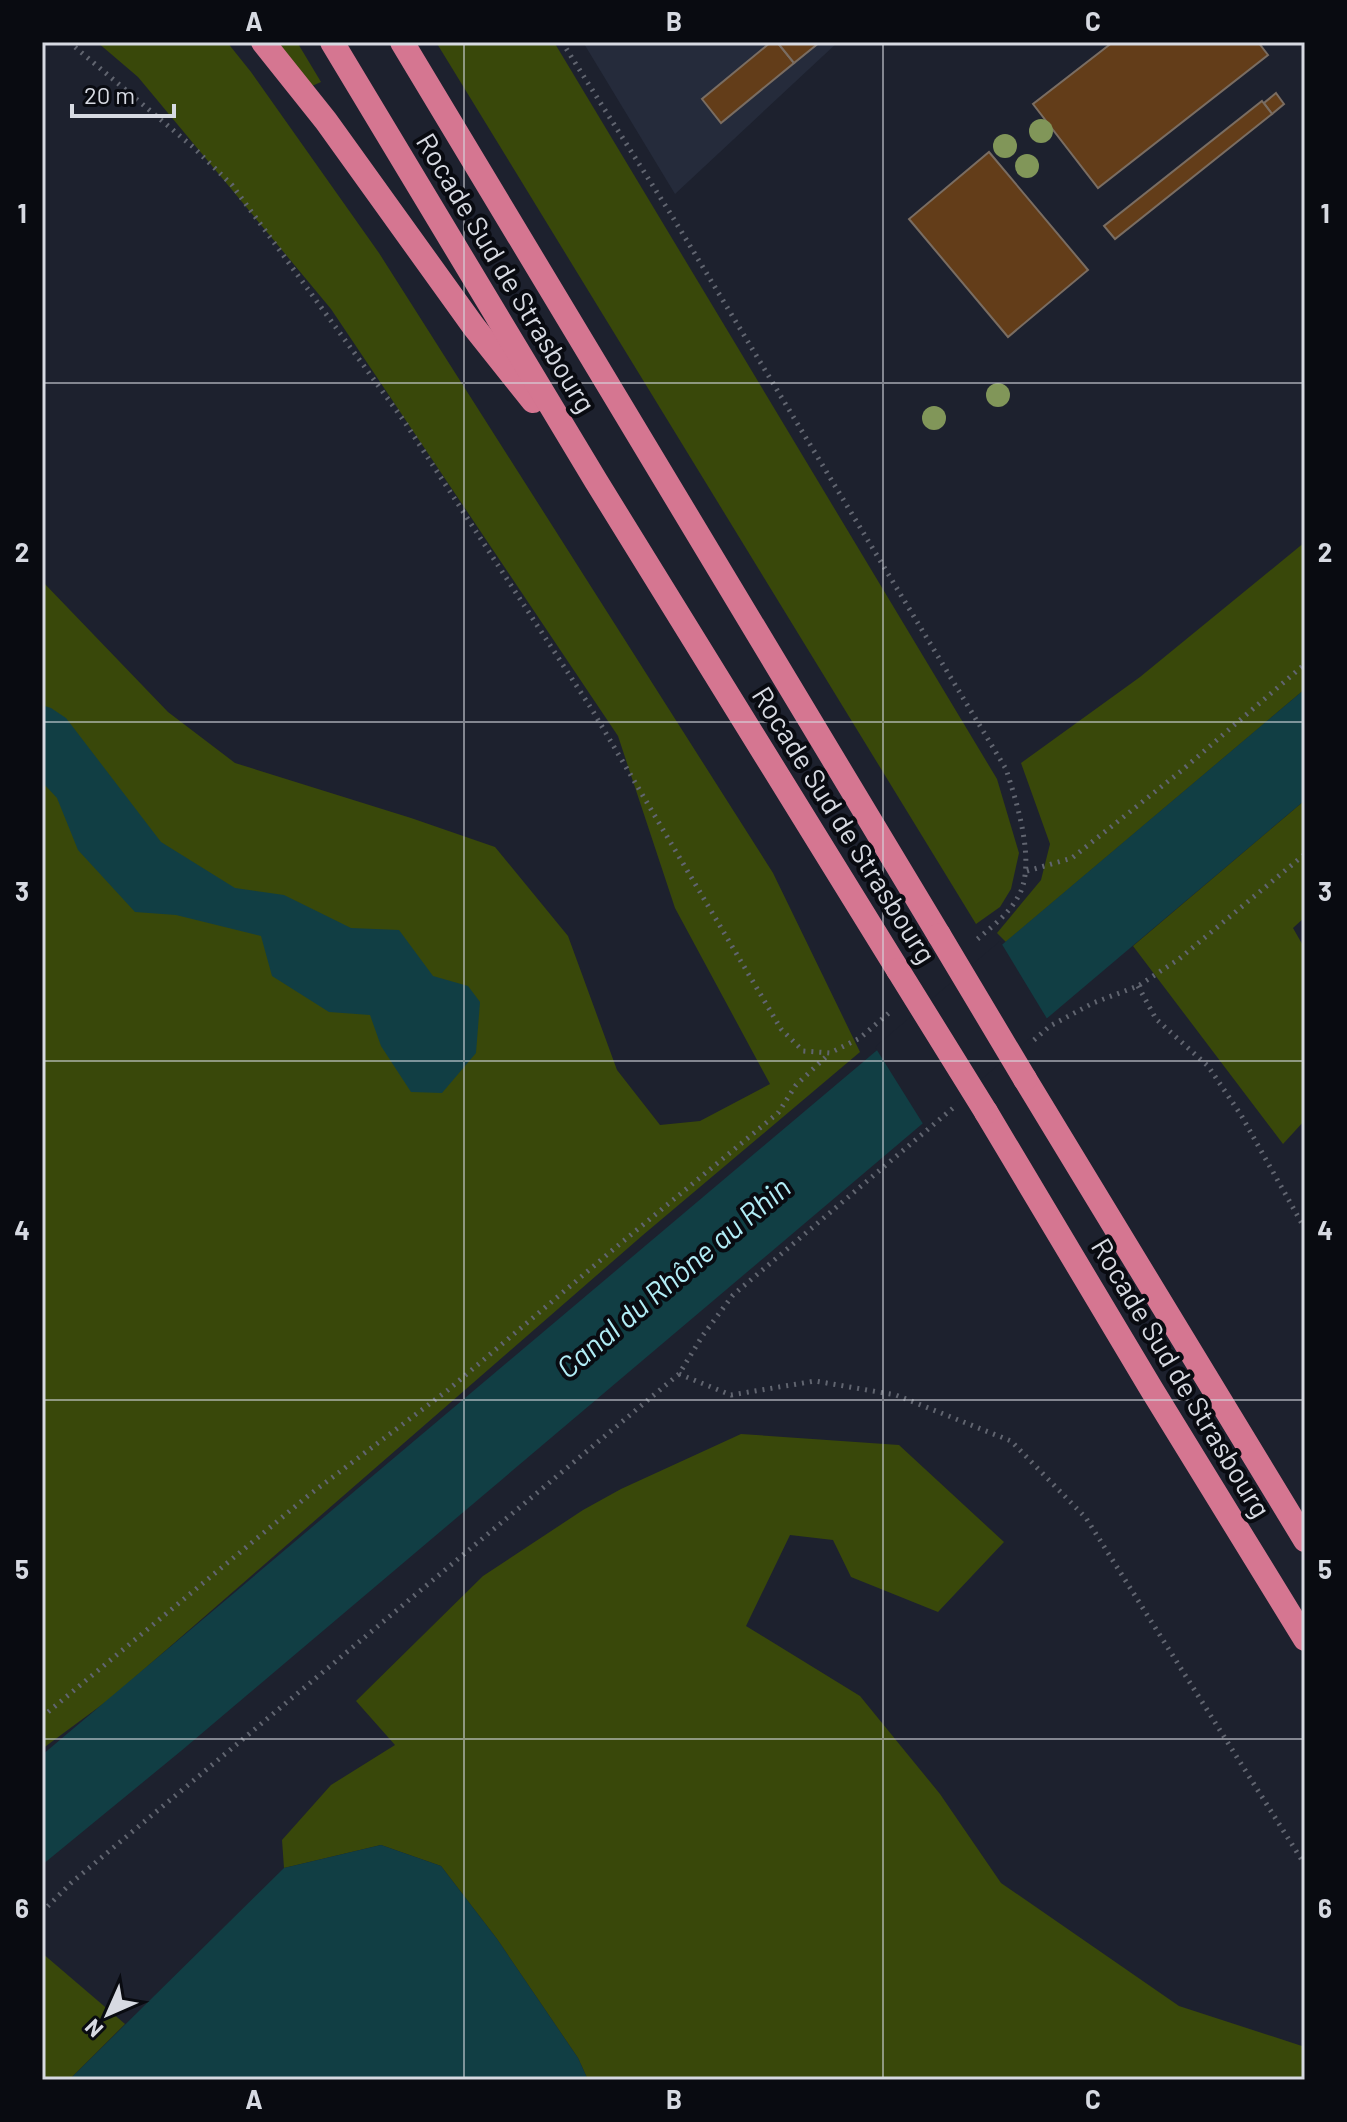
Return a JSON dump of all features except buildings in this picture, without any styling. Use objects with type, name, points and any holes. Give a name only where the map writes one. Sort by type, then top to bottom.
[{"type":"highway","points":[[263,42],[326,121],[474,327],[596,481]]},
{"type":"highway","name":"Rocade Sud de Strasbourg","points":[[332,42],[596,481],[986,1112],[1305,1639]]},
{"type":"highway","name":"Rocade Sud de Strasbourg","points":[[402,42],[1305,1540]]},
{"type":"path","points":[[1027,871],[1072,858],[1181,771],[1305,664]]},
{"type":"path","points":[[1027,1046],[1050,1026],[1093,1003],[1138,986],[1179,959],[1305,854]]},
{"type":"path","points":[[1138,986],[1156,1019],[1208,1066],[1241,1115],[1305,1229]]},
{"type":"path","points":[[42,1717],[309,1495],[448,1390],[778,1113],[796,1085],[830,1053]]},
{"type":"path","points":[[42,1912],[71,1883],[679,1374],[733,1295],[955,1106]]},
{"type":"path","points":[[679,1374],[731,1395],[815,1381],[896,1395],[1011,1441],[1086,1518],[1305,1865]]},
{"type":"shaded area","points":[[583,42],[838,42],[675,194]]},
{"type":"green space","points":[[97,42],[227,42],[251,72],[379,253],[773,873],[860,1052],[643,1235],[111,1698],[42,1749],[42,581],[168,712],[235,763],[495,847],[568,936],[617,1070],[660,1125],[700,1121],[770,1084],[675,908],[618,736],[331,309],[138,77]]},
{"type":"green space","points":[[278,42],[297,42],[321,82],[312,86]]},
{"type":"green space","points":[[436,42],[554,42],[997,779],[1019,853],[1011,889],[1000,907],[976,924]]},
{"type":"green space","points":[[1305,542],[1305,689],[1006,942],[997,933],[1041,880],[1050,844],[1021,763],[1140,677]]},
{"type":"green space","points":[[1305,800],[1305,917],[1293,928],[1305,949],[1305,1120],[1283,1144],[1133,946]]},
{"type":"green space","points":[[741,1434],[899,1445],[1004,1542],[938,1612],[851,1577],[833,1540],[790,1535],[746,1626],[860,1696],[940,1794],[1001,1883],[1179,2006],[1305,2047],[1305,2080],[588,2080],[578,2058],[497,1939],[441,1866],[381,1845],[284,1868],[282,1840],[331,1785],[395,1745],[356,1701],[483,1576],[583,1510],[621,1489]]},
{"type":"green space","points":[[42,1953],[125,2024],[69,2080],[42,2080]]},
{"type":"water","name":"Canal du Rhône au Rhin","points":[[1305,689],[1305,800],[181,1751],[42,1865],[42,1755]]},
{"type":"water","points":[[42,705],[66,718],[161,842],[235,888],[284,895],[351,928],[399,930],[433,976],[468,986],[480,1002],[476,1053],[442,1093],[411,1092],[381,1046],[370,1015],[329,1012],[272,976],[261,936],[176,915],[135,912],[78,850],[57,798],[42,782]]},
{"type":"water","points":[[381,1845],[441,1866],[497,1939],[578,2058],[588,2080],[69,2080],[284,1868]]},
{"type":"pier","points":[[1000,941],[1049,1022],[925,1127],[875,1047]]}]
